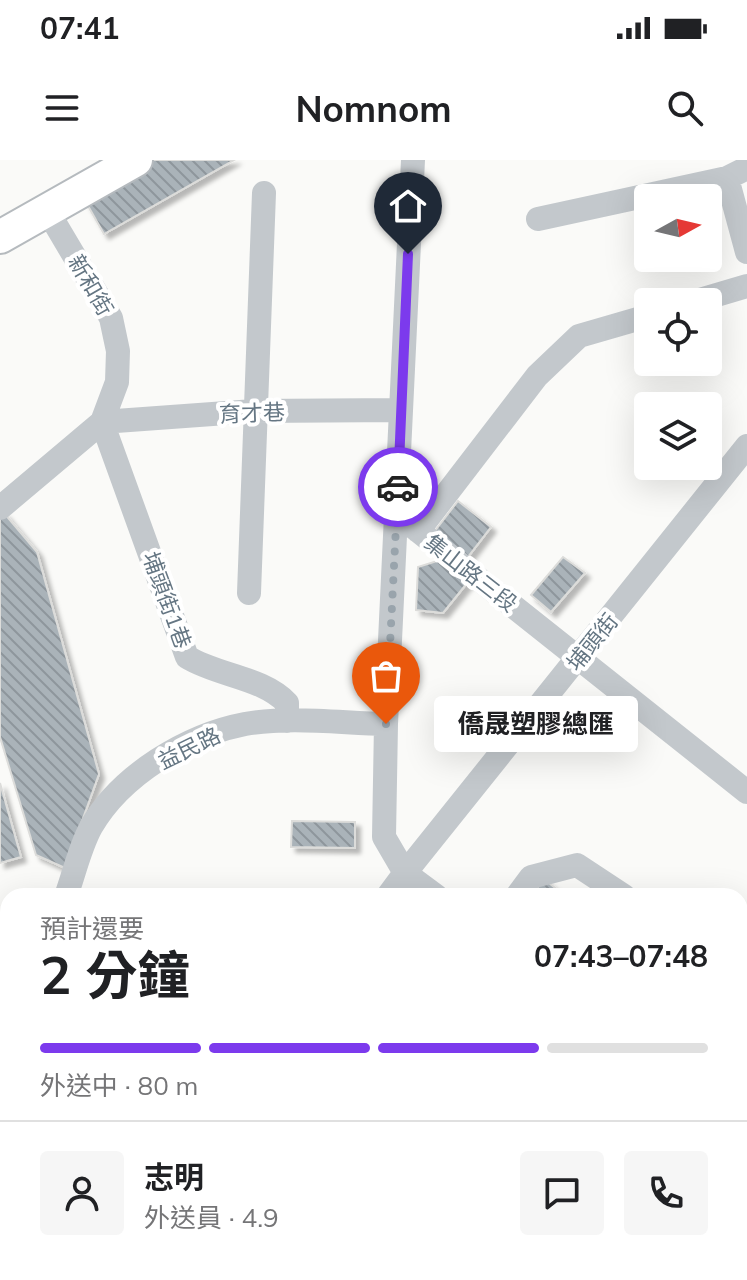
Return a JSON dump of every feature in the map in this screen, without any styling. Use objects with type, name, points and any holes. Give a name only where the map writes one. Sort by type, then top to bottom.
[{"type":"main road","points":[[0,237],[136,160]]},
{"type":"street","points":[[413,160],[386,724],[384,837],[405,873],[425,888]]},
{"type":"street","points":[[538,219],[737,173],[747,252]]},
{"type":"street","points":[[249,593],[264,193]]},
{"type":"street","name":"新和街","points":[[0,508],[102,422],[117,382],[116,334],[111,318],[47,210]]},
{"type":"street","points":[[722,293],[747,286]]},
{"type":"street","points":[[418,531],[537,376],[579,336],[634,320]]},
{"type":"street","name":"育才巷","points":[[102,422],[254,411],[401,410]]},
{"type":"street","name":"埔頭街1巷","points":[[102,422],[187,657],[205,668],[276,691],[287,703],[287,721]]},
{"type":"street","name":"埔頭街","points":[[394,888],[744,456]]},
{"type":"street","name":"集山路三段","points":[[397,514],[747,792]]},
{"type":"street","name":"益民路","points":[[69,888],[91,828],[121,791],[179,748],[246,724],[287,721],[386,724]]},
{"type":"street","points":[[523,888],[531,877],[577,865],[612,888]]},
{"type":"building","points":[[148,160],[234,160],[104,234],[83,197]]},
{"type":"building","points":[[458,501],[491,527],[464,562],[431,536]]},
{"type":"building","points":[[4,513],[37,552],[99,774],[65,868],[36,855],[0,737],[0,516]]},
{"type":"building","points":[[563,557],[585,573],[551,612],[531,595]]},
{"type":"building","points":[[440,560],[468,582],[443,613],[416,610],[418,567]]},
{"type":"building","points":[[0,783],[21,857],[0,863]]},
{"type":"building","points":[[292,821],[355,822],[355,848],[291,847]]},
{"type":"building","points":[[544,879],[555,888],[537,888]]},
{"type":"way so far","points":[[386,724],[398,487]]},
{"type":"place","name":"僑晟塑膠總匯","points":[[386,724]]},
{"type":"route","points":[[398,487],[408,254]]}]
